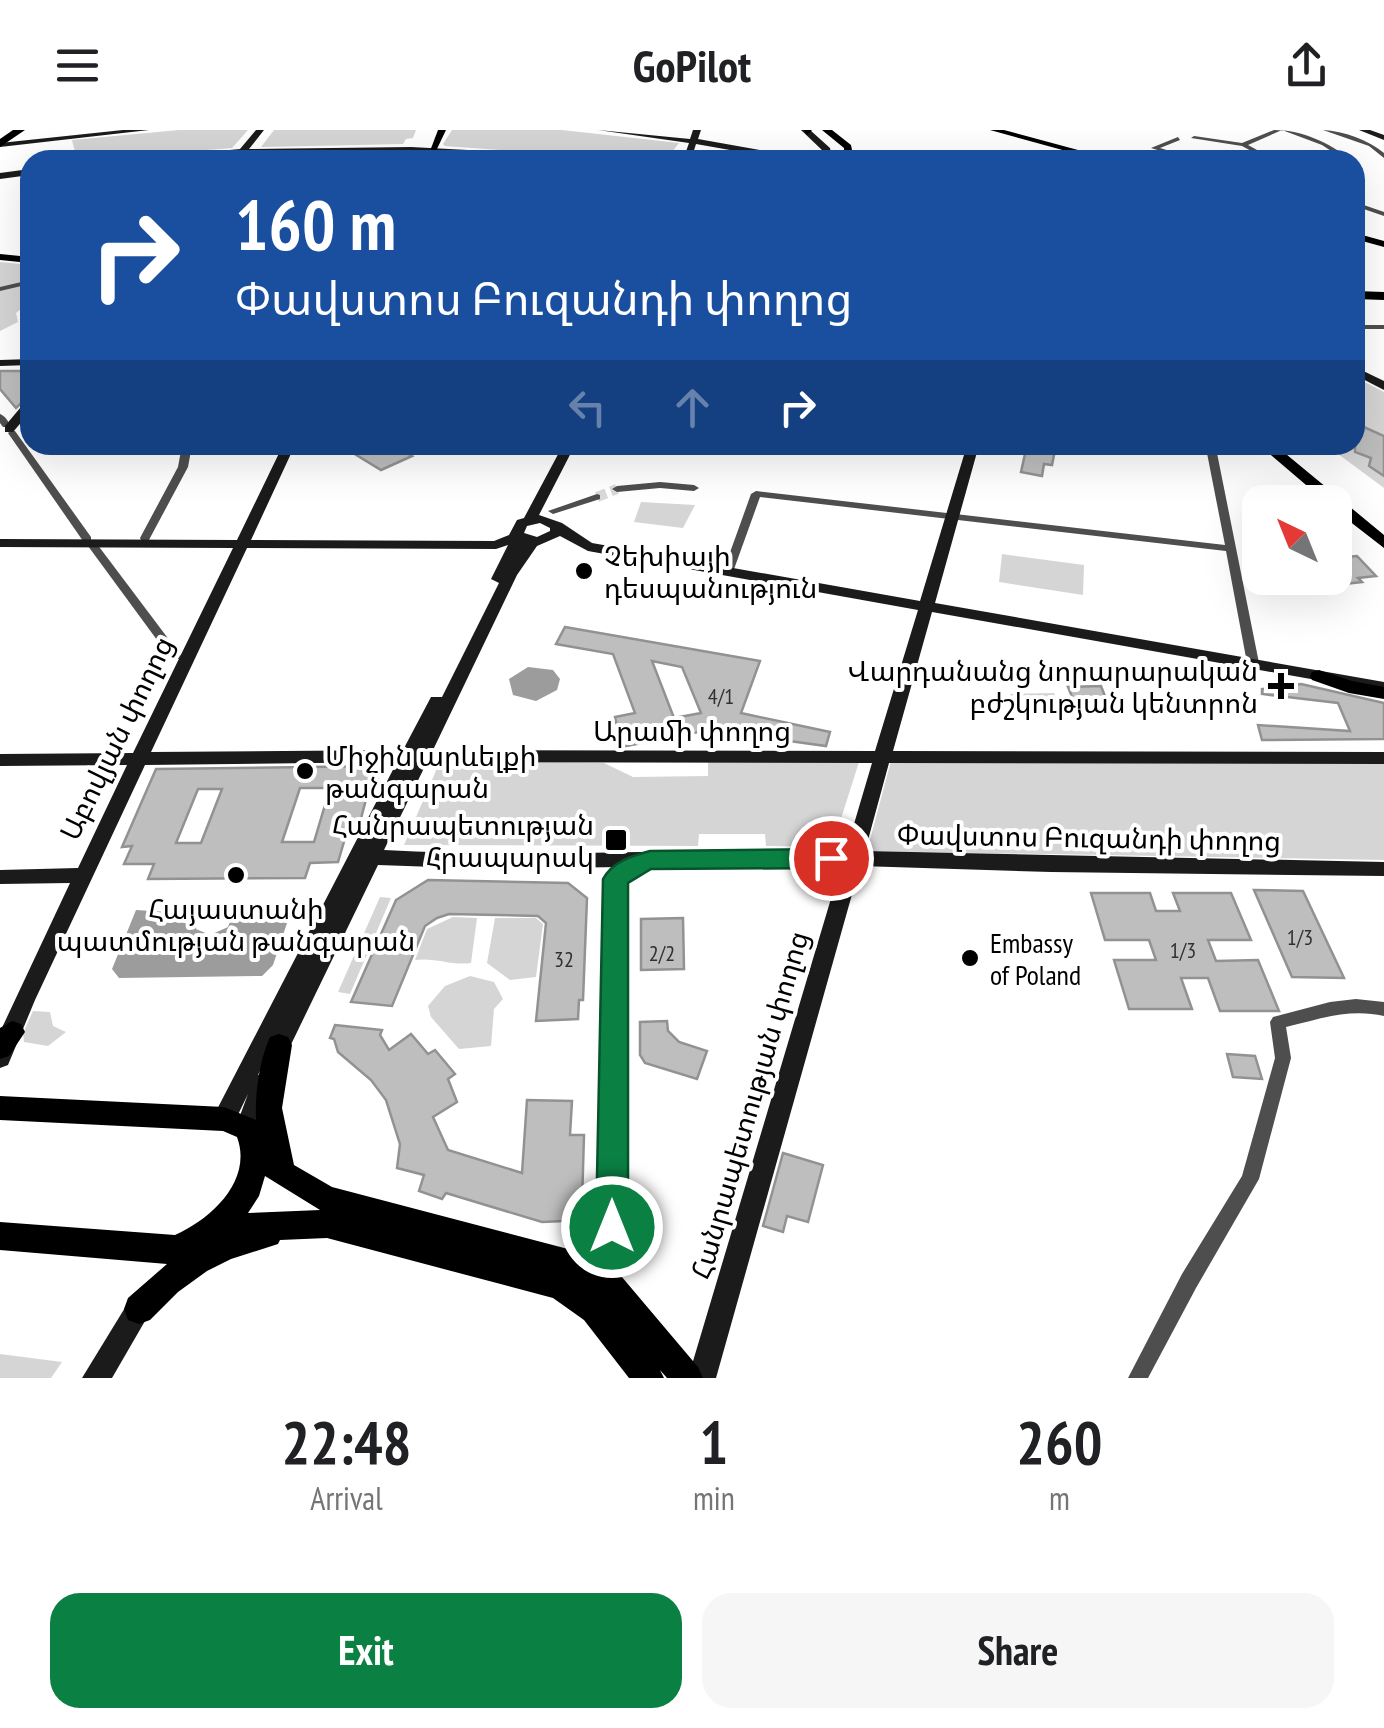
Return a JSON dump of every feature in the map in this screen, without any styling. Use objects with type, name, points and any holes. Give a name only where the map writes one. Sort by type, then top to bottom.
[{"type":"highway","points":[[0,142],[11,130]]},
{"type":"highway","points":[[0,142],[20,130]]},
{"type":"main road","points":[[421,148],[428,130]]},
{"type":"main road","points":[[433,149],[442,130]]},
{"type":"main road","points":[[809,130],[836,146],[836,150]]},
{"type":"main road","points":[[826,130],[848,150]]},
{"type":"main road","points":[[982,130],[1070,150]]},
{"type":"main road","points":[[994,130],[1063,150]]},
{"type":"main road","points":[[1278,455],[1384,543]]},
{"type":"main road","points":[[1293,455],[1384,532]]},
{"type":"main road","points":[[1319,676],[1349,687],[1384,690]]},
{"type":"main road","points":[[278,1045],[266,1109],[282,1173]]},
{"type":"main road","points":[[0,1108],[242,1133],[282,1173],[326,1199],[568,1264],[606,1280],[687,1378]]},
{"type":"main road","points":[[0,1236],[176,1250],[215,1229],[233,1211],[248,1187],[242,1133]]},
{"type":"main road","points":[[215,1229],[310,1224],[360,1232],[560,1285],[595,1309],[648,1378]]},
{"type":"main road","points":[[138,1309],[186,1264],[212,1250],[310,1224]]},
{"type":"main road","points":[[595,1309],[606,1280]]},
{"type":"street","points":[[0,142],[141,130]]},
{"type":"street","points":[[245,150],[260,130]]},
{"type":"street","points":[[602,130],[747,150]]},
{"type":"street","points":[[693,150],[700,130]]},
{"type":"street","points":[[809,130],[827,150]]},
{"type":"street","points":[[1242,144],[1281,130],[1333,150]]},
{"type":"street","points":[[1326,130],[1371,146],[1384,156]]},
{"type":"street","points":[[1363,130],[1384,138]]},
{"type":"street","points":[[1194,138],[1242,144],[1253,150]]},
{"type":"street","points":[[1159,150],[1154,148],[1178,140]]},
{"type":"street","points":[[736,148],[750,150]]},
{"type":"street","points":[[376,150],[446,150]]},
{"type":"street","points":[[25,455],[175,656]]},
{"type":"street","points":[[150,540],[185,455]]},
{"type":"street","name":"Աբովյան փողոց","points":[[0,1058],[284,455]]},
{"type":"street","points":[[530,520],[567,455]]},
{"type":"street","points":[[0,543],[150,540],[496,546],[554,536],[556,494],[570,455]]},
{"type":"street","name":"Հանրապետության փողոց","points":[[702,1378],[969,455]]},
{"type":"street","points":[[1212,455],[1253,663]]},
{"type":"street","points":[[617,489],[660,485],[694,488]]},
{"type":"street","points":[[728,572],[756,494],[1231,550]]},
{"type":"street","points":[[597,497],[554,520],[530,520],[516,528],[527,539],[1319,676]]},
{"type":"street","points":[[554,520],[588,547]]},
{"type":"street","points":[[242,1133],[415,756],[527,539]]},
{"type":"street","points":[[242,1133],[278,1045],[372,857],[415,756]]},
{"type":"street","name":"Արամի փողոց","points":[[0,760],[415,756],[1384,758]]},
{"type":"street","name":"Փավստոս Բուզանդի փողոց","points":[[372,857],[569,861],[852,858],[949,864],[1384,869]]},
{"type":"street","points":[[606,1280],[612,1252],[616,879],[630,867],[650,860]]},
{"type":"street","points":[[569,861],[616,879]]},
{"type":"street","points":[[0,877],[83,875]]},
{"type":"street","points":[[1138,1378],[1250,1178],[1283,1058],[1278,1022],[1338,1005],[1356,1003],[1384,1009]]},
{"type":"street","points":[[96,1378],[176,1250]]},
{"type":"shaded area","points":[[179,130],[248,130],[232,148],[207,150],[74,150],[72,140]]},
{"type":"shaded area","points":[[274,130],[416,130],[413,138],[403,144],[261,147]]},
{"type":"shaded area","points":[[452,130],[562,130],[679,143],[674,150],[500,150],[443,144]]},
{"type":"shaded area","points":[[0,262],[20,264],[18,322],[0,331]]},
{"type":"shaded area","points":[[1365,382],[1384,392],[1384,488],[1339,455],[1365,455]]},
{"type":"shaded area","points":[[641,502],[695,505],[683,528],[634,522]]},
{"type":"shaded area","points":[[1002,554],[1084,565],[1083,595],[999,582]]},
{"type":"shaded area","points":[[528,667],[553,670],[560,679],[557,690],[536,701],[513,695],[509,679]]},
{"type":"shaded area","points":[[1054,693],[1064,716],[1018,716],[1010,694]]},
{"type":"shaded area","points":[[441,759],[604,763],[633,777],[708,776],[708,762],[859,762],[832,847],[766,846],[765,834],[699,834],[698,846],[404,845]]},
{"type":"shaded area","points":[[891,761],[1384,762],[1384,860],[867,851]]},
{"type":"shaded area","points":[[380,897],[391,898],[350,994],[338,992]]},
{"type":"shaded area","points":[[292,908],[273,965],[262,976],[119,978],[112,969],[136,910],[199,914],[196,929],[210,935],[228,927],[233,913]]},
{"type":"shaded area","points":[[453,917],[477,918],[471,963],[415,960],[427,929]]},
{"type":"shaded area","points":[[495,918],[536,918],[543,924],[536,977],[510,980],[487,963]]},
{"type":"shaded area","points":[[470,976],[494,982],[503,999],[494,1009],[491,1046],[459,1049],[431,1017],[428,1006],[445,986]]},
{"type":"shaded area","points":[[33,1011],[50,1012],[53,1026],[66,1032],[48,1046],[24,1042],[23,1033]]},
{"type":"shaded area","points":[[0,1354],[62,1362],[51,1378],[0,1378]]},
{"type":"building","points":[[0,371],[20,371],[20,404],[16,408],[0,389]]},
{"type":"building","points":[[1365,427],[1384,436],[1384,476],[1369,466],[1371,458],[1363,455]]},
{"type":"building","points":[[356,455],[412,456],[381,470]]},
{"type":"building","points":[[1025,455],[1054,455],[1052,465],[1044,464],[1042,476],[1021,472]]},
{"type":"building","points":[[1352,556],[1357,556],[1376,576],[1358,578],[1362,582],[1352,583]]},
{"type":"building","points":[[565,627],[760,661],[741,713],[830,732],[826,746],[709,730],[621,747],[615,717],[635,713],[613,654],[556,644]],"holes":[[[652,661],[682,667],[701,713],[674,718]]]},
{"type":"building","points":[[1301,684],[1384,703],[1384,739],[1262,740],[1258,725],[1350,731],[1338,703],[1262,694],[1262,689]]},
{"type":"building","points":[[1101,686],[1108,704],[1075,704],[1068,687]]},
{"type":"building","points":[[381,766],[375,788],[369,788],[358,830],[355,835],[346,835],[338,862],[310,863],[305,878],[148,879],[154,864],[124,864],[132,846],[122,847],[156,769]],"holes":[[[300,788],[330,788],[314,842],[282,842]],[[198,789],[222,789],[201,843],[176,843]]]},
{"type":"building","points":[[428,880],[568,883],[587,898],[583,1000],[579,1000],[578,1019],[536,1021],[546,923],[538,916],[449,914],[437,918],[425,926],[392,1006],[351,1002],[396,900]]},
{"type":"building","points":[[1254,890],[1303,891],[1344,978],[1292,977]]},
{"type":"building","points":[[1091,893],[1150,893],[1156,911],[1180,911],[1173,893],[1231,893],[1251,940],[1208,940],[1216,961],[1258,960],[1279,1011],[1220,1011],[1208,978],[1181,978],[1192,1009],[1129,1009],[1114,960],[1156,960],[1149,940],[1105,940]]},
{"type":"building","points":[[683,918],[684,969],[641,970],[641,919]]},
{"type":"building","points":[[667,1021],[668,1031],[679,1042],[707,1051],[697,1079],[645,1063],[640,1055],[640,1022]]},
{"type":"building","points":[[335,1025],[382,1030],[380,1035],[389,1050],[411,1034],[428,1054],[435,1050],[455,1074],[448,1079],[457,1102],[433,1117],[448,1150],[522,1173],[527,1100],[572,1101],[570,1135],[584,1135],[582,1204],[564,1221],[542,1222],[446,1193],[442,1199],[419,1191],[424,1175],[397,1168],[400,1144],[386,1100],[371,1080],[338,1052],[330,1038]]},
{"type":"building","points":[[1227,1054],[1255,1056],[1262,1079],[1233,1077]]},
{"type":"building","points":[[783,1153],[823,1165],[808,1222],[787,1216],[783,1232],[763,1226]]},
{"type":"tunnel","points":[[597,497],[617,489]]},
{"type":"place","name":"Չեխիայի դեսպանություն","points":[[584,571]]},
{"type":"place","name":"Վարդանանց նորարարական բժշկության կենտրոն","points":[[1281,686]]},
{"type":"place","name":"Միջին արևելքի թանգարան","points":[[305,771]]},
{"type":"place","name":"Հանրապետության Հրապարակ","points":[[616,840]]},
{"type":"place","name":"Հայաստանի պատմության թանգարան","points":[[236,875]]},
{"type":"place","name":"Embassy of Poland","points":[[970,958]]},
{"type":"route","points":[[612,1227],[616,879],[630,867],[650,860],[831,858]]}]
